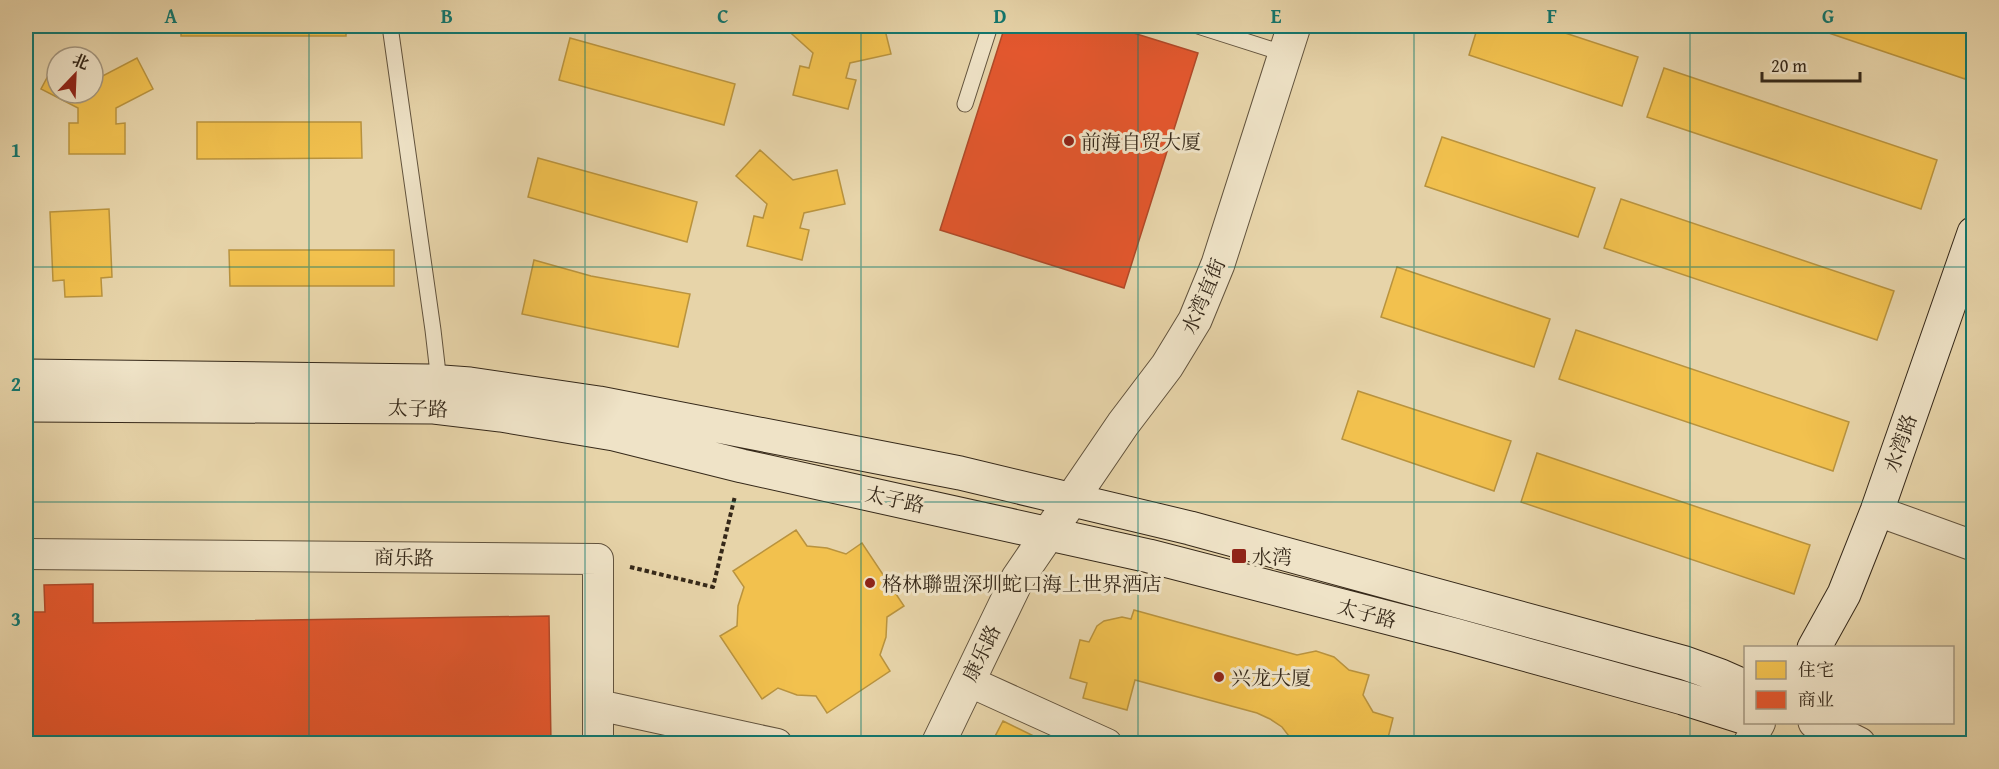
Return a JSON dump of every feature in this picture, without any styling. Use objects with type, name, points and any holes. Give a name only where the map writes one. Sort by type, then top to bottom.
[{"type":"main road","name":"水湾直街","points":[[1047,533],[1123,424],[1167,366],[1195,320],[1218,264],[1290,40]]},
{"type":"main road","name":"水湾路","points":[[1815,646],[1844,594],[1877,511],[1974,233]]},
{"type":"main road","name":"太子路","points":[[26,376],[439,382],[546,395],[658,414],[960,473],[1190,528],[1685,663],[1744,686]]},
{"type":"main road","name":"太子路","points":[[26,405],[400,406],[467,410],[614,434],[742,466],[1195,568],[1455,635],[1692,700],[1744,717]]},
{"type":"main road","name":"康乐路","points":[[938,744],[1014,585],[1047,533]]},
{"type":"main road","points":[[1817,724],[1859,744]]},
{"type":"street","points":[[1877,511],[1974,546]]},
{"type":"street","name":"商乐路","points":[[26,554],[598,559]]},
{"type":"street","points":[[598,559],[598,744]]},
{"type":"street","points":[[968,681],[1107,744]]},
{"type":"street","points":[[598,705],[777,744]]},
{"type":"street","points":[[1748,744],[1759,724]]},
{"type":"lane","points":[[390,26],[434,330],[439,382]]},
{"type":"lane","points":[[965,104],[990,26]]},
{"type":"lane","points":[[1198,26],[1290,40]]},
{"type":"path","points":[[598,559],[713,587],[742,466]]},
{"type":"building: 住宅","points":[[181,26],[346,26],[346,36],[181,36]]},
{"type":"building: 住宅","points":[[783,26],[835,26],[839,30],[859,26],[884,26],[891,54],[850,63],[846,78],[856,80],[848,109],[793,95],[800,66],[809,68],[813,53]]},
{"type":"building: 住宅","points":[[1478,26],[1544,26],[1638,57],[1622,106],[1469,55]]},
{"type":"building: 住宅","points":[[1808,26],[1970,26],[1974,27],[1974,54],[1965,79]]},
{"type":"building: 住宅","points":[[570,38],[735,84],[724,125],[559,80]]},
{"type":"building: 住宅","points":[[137,58],[153,89],[116,108],[116,124],[125,123],[125,154],[69,154],[69,123],[78,123],[78,108],[72,105],[105,105],[105,75]]},
{"type":"building: 住宅","points":[[1664,68],[1937,160],[1921,209],[1647,117]]},
{"type":"building: 住宅","points":[[197,122],[361,122],[362,158],[197,159]]},
{"type":"building: 住宅","points":[[1442,137],[1595,188],[1578,237],[1425,186]]},
{"type":"building: 住宅","points":[[760,150],[793,180],[837,170],[845,204],[804,213],[800,228],[809,230],[802,260],[747,246],[754,216],[763,218],[767,204],[736,176]]},
{"type":"building: 住宅","points":[[538,158],[697,202],[687,242],[528,197]]},
{"type":"building: 住宅","points":[[1621,199],[1894,291],[1877,340],[1604,248]]},
{"type":"building: 住宅","points":[[109,209],[112,277],[101,278],[102,296],[65,297],[64,280],[53,281],[50,212]]},
{"type":"building: 住宅","points":[[229,250],[394,250],[394,286],[230,286]]},
{"type":"building: 住宅","points":[[534,260],[591,276],[690,294],[678,347],[522,314]]},
{"type":"building: 住宅","points":[[1397,267],[1550,319],[1534,367],[1381,317]]},
{"type":"building: 住宅","points":[[1576,330],[1849,422],[1833,471],[1559,379]]},
{"type":"building: 住宅","points":[[1358,391],[1511,441],[1494,491],[1342,439]]},
{"type":"building: 住宅","points":[[1537,453],[1810,545],[1794,594],[1521,502]]},
{"type":"building: 住宅","points":[[796,530],[807,546],[827,548],[846,554],[862,543],[904,606],[887,617],[886,637],[880,655],[890,671],[827,713],[816,696],[797,695],[778,688],[762,699],[720,636],[737,626],[738,606],[744,587],[733,571]]},
{"type":"building: 住宅","name":"兴龙大厦","points":[[1134,610],[1297,655],[1316,651],[1334,657],[1349,670],[1369,675],[1363,695],[1373,712],[1393,718],[1388,738],[1390,744],[1295,744],[1282,727],[1257,713],[1135,680],[1127,710],[1083,698],[1087,683],[1070,678],[1080,640],[1089,642],[1097,626],[1104,621],[1122,617],[1131,619]]},
{"type":"building: 住宅","points":[[1003,721],[1050,744],[991,744]]},
{"type":"building: 商业","name":"前海自贸大厦","points":[[1005,26],[1111,26],[1198,53],[1124,288],[940,230]]},
{"type":"building: 商业","points":[[93,584],[93,623],[549,616],[551,744],[26,744],[26,612],[45,612],[44,585]]},
{"type":"place","name":"前海自贸大厦","points":[[1069,141]]},
{"type":"place","name":"水湾","points":[[1239,556]]},
{"type":"place","name":"格林聯盟深圳蛇口海上世界酒店","points":[[870,583]]},
{"type":"place","name":"兴龙大厦","points":[[1219,677]]}]
